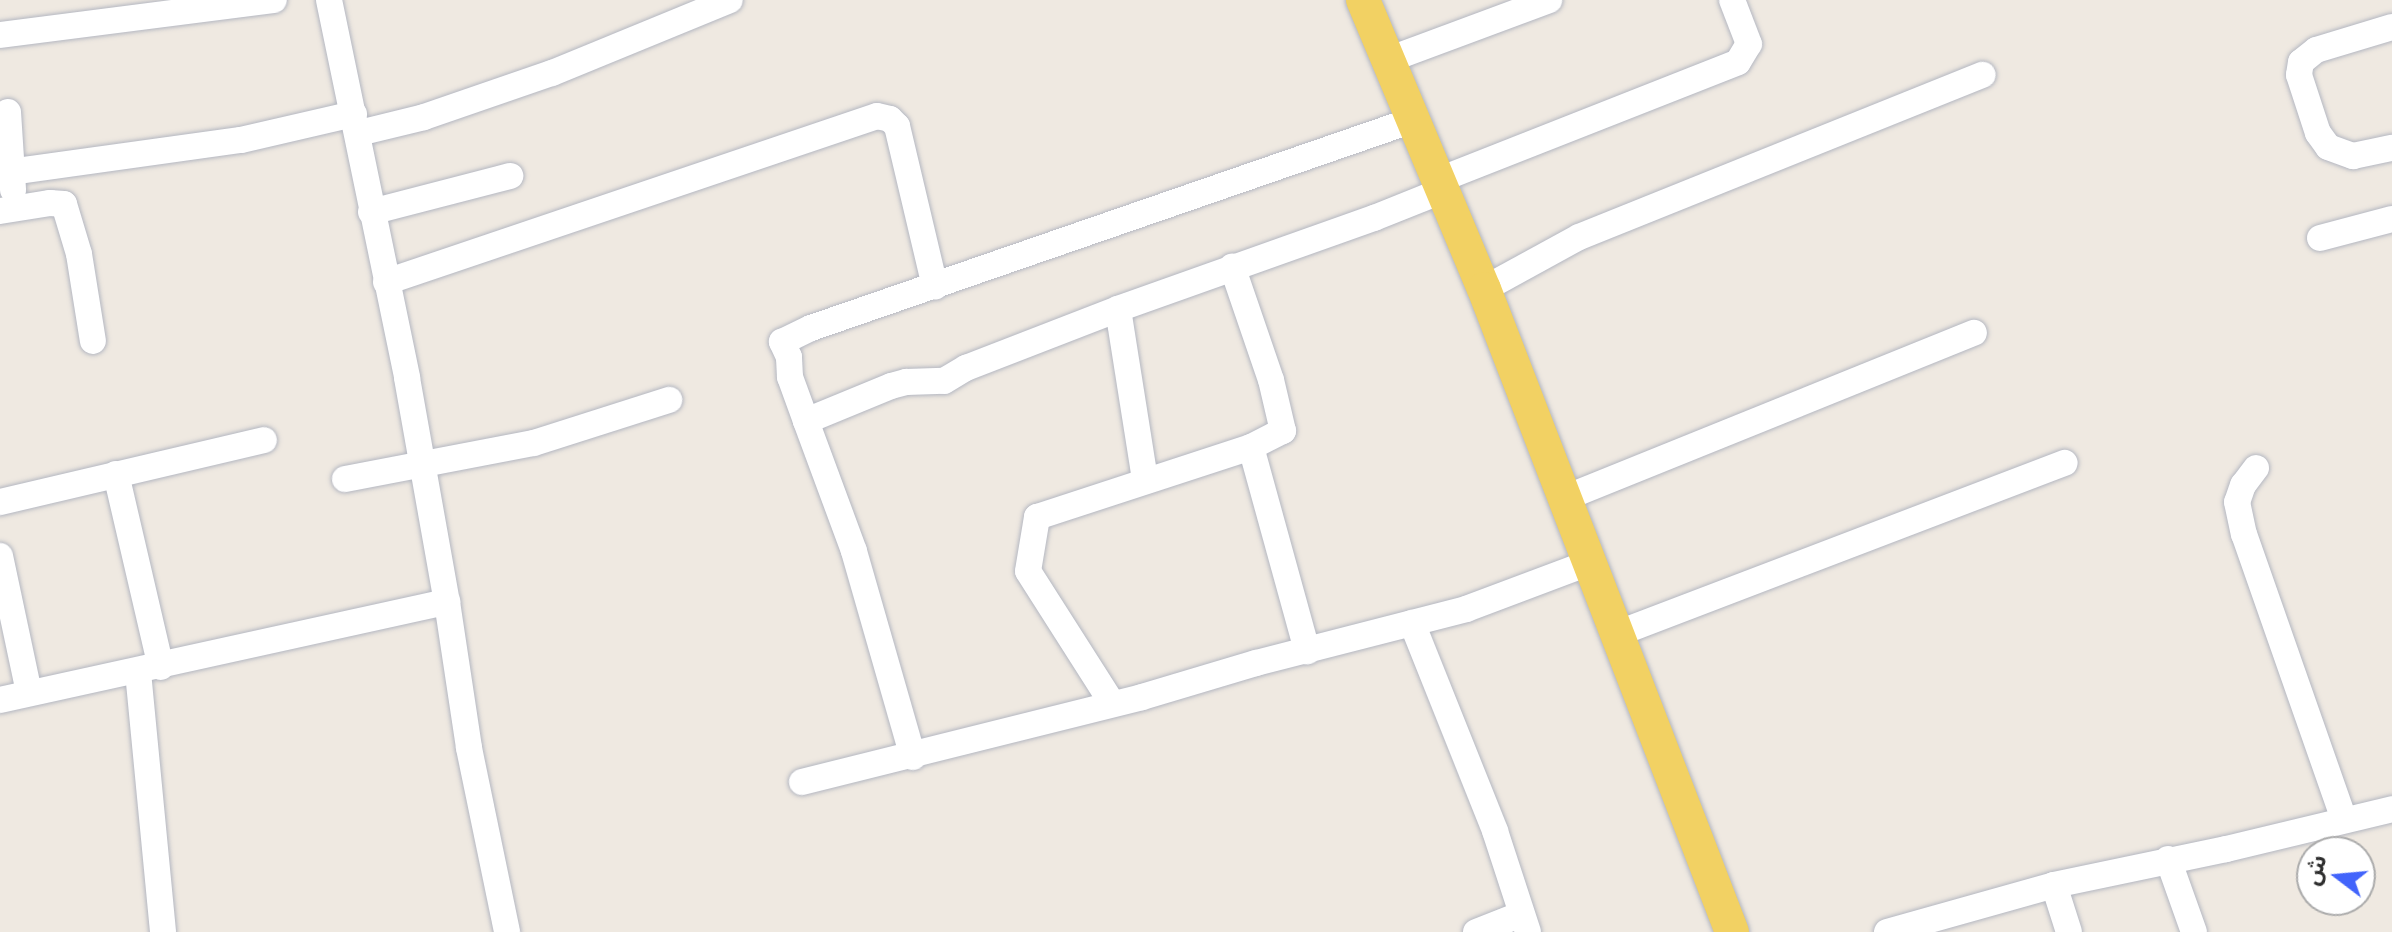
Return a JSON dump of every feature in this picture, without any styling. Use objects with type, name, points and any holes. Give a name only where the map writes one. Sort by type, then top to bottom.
[{"type":"main road","points":[[1363,0],[1484,289],[1732,932]]},
{"type":"street","points":[[0,35],[274,0]]},
{"type":"street","points":[[329,0],[421,464],[447,602],[469,748],[507,932]]},
{"type":"street","points":[[10,172],[424,117],[552,73],[730,0]]},
{"type":"street","points":[[1388,60],[1549,0]]},
{"type":"street","points":[[806,421],[906,382],[944,381],[966,368],[1118,309],[1374,218],[1441,185],[1738,62],[1749,44],[1732,0]]},
{"type":"street","points":[[2392,27],[2316,50],[2301,62],[2299,75],[2318,133],[2328,147],[2353,156],[2392,148]]},
{"type":"street","points":[[1484,289],[1579,237],[1983,75]]},
{"type":"street","points":[[8,112],[8,210],[64,204],[79,254],[93,341]]},
{"type":"street","points":[[386,282],[877,116],[890,119],[897,126],[935,287]]},
{"type":"street","points":[[913,757],[854,551],[790,377],[789,357],[782,342],[848,313],[935,287],[1413,120]]},
{"type":"street","points":[[371,212],[510,176]]},
{"type":"street","points":[[2320,238],[2392,219]]},
{"type":"street","points":[[1112,703],[1028,571],[1037,517],[1145,479],[1251,447],[1283,431],[1232,266]]},
{"type":"street","points":[[1118,309],[1145,479]]},
{"type":"street","points":[[1565,498],[1974,333]]},
{"type":"street","points":[[345,479],[534,443],[669,400]]},
{"type":"street","points":[[0,502],[264,440]]},
{"type":"street","points":[[1251,447],[1307,651]]},
{"type":"street","points":[[1619,633],[2065,463]]},
{"type":"street","points":[[2256,468],[2243,485],[2237,502],[2244,534],[2344,820]]},
{"type":"street","points":[[116,474],[150,670],[163,932]]},
{"type":"street","points":[[0,556],[29,693]]},
{"type":"street","points":[[802,782],[913,757],[1412,623],[1506,596],[1591,562]]},
{"type":"street","points":[[0,700],[150,670],[447,602]]},
{"type":"street","points":[[1412,623],[1495,831],[1525,923],[1476,932]]},
{"type":"street","points":[[1887,932],[1940,925],[2054,885],[2226,849],[2392,809]]},
{"type":"street","points":[[2168,859],[2194,932]]},
{"type":"street","points":[[2054,885],[2069,932]]}]
